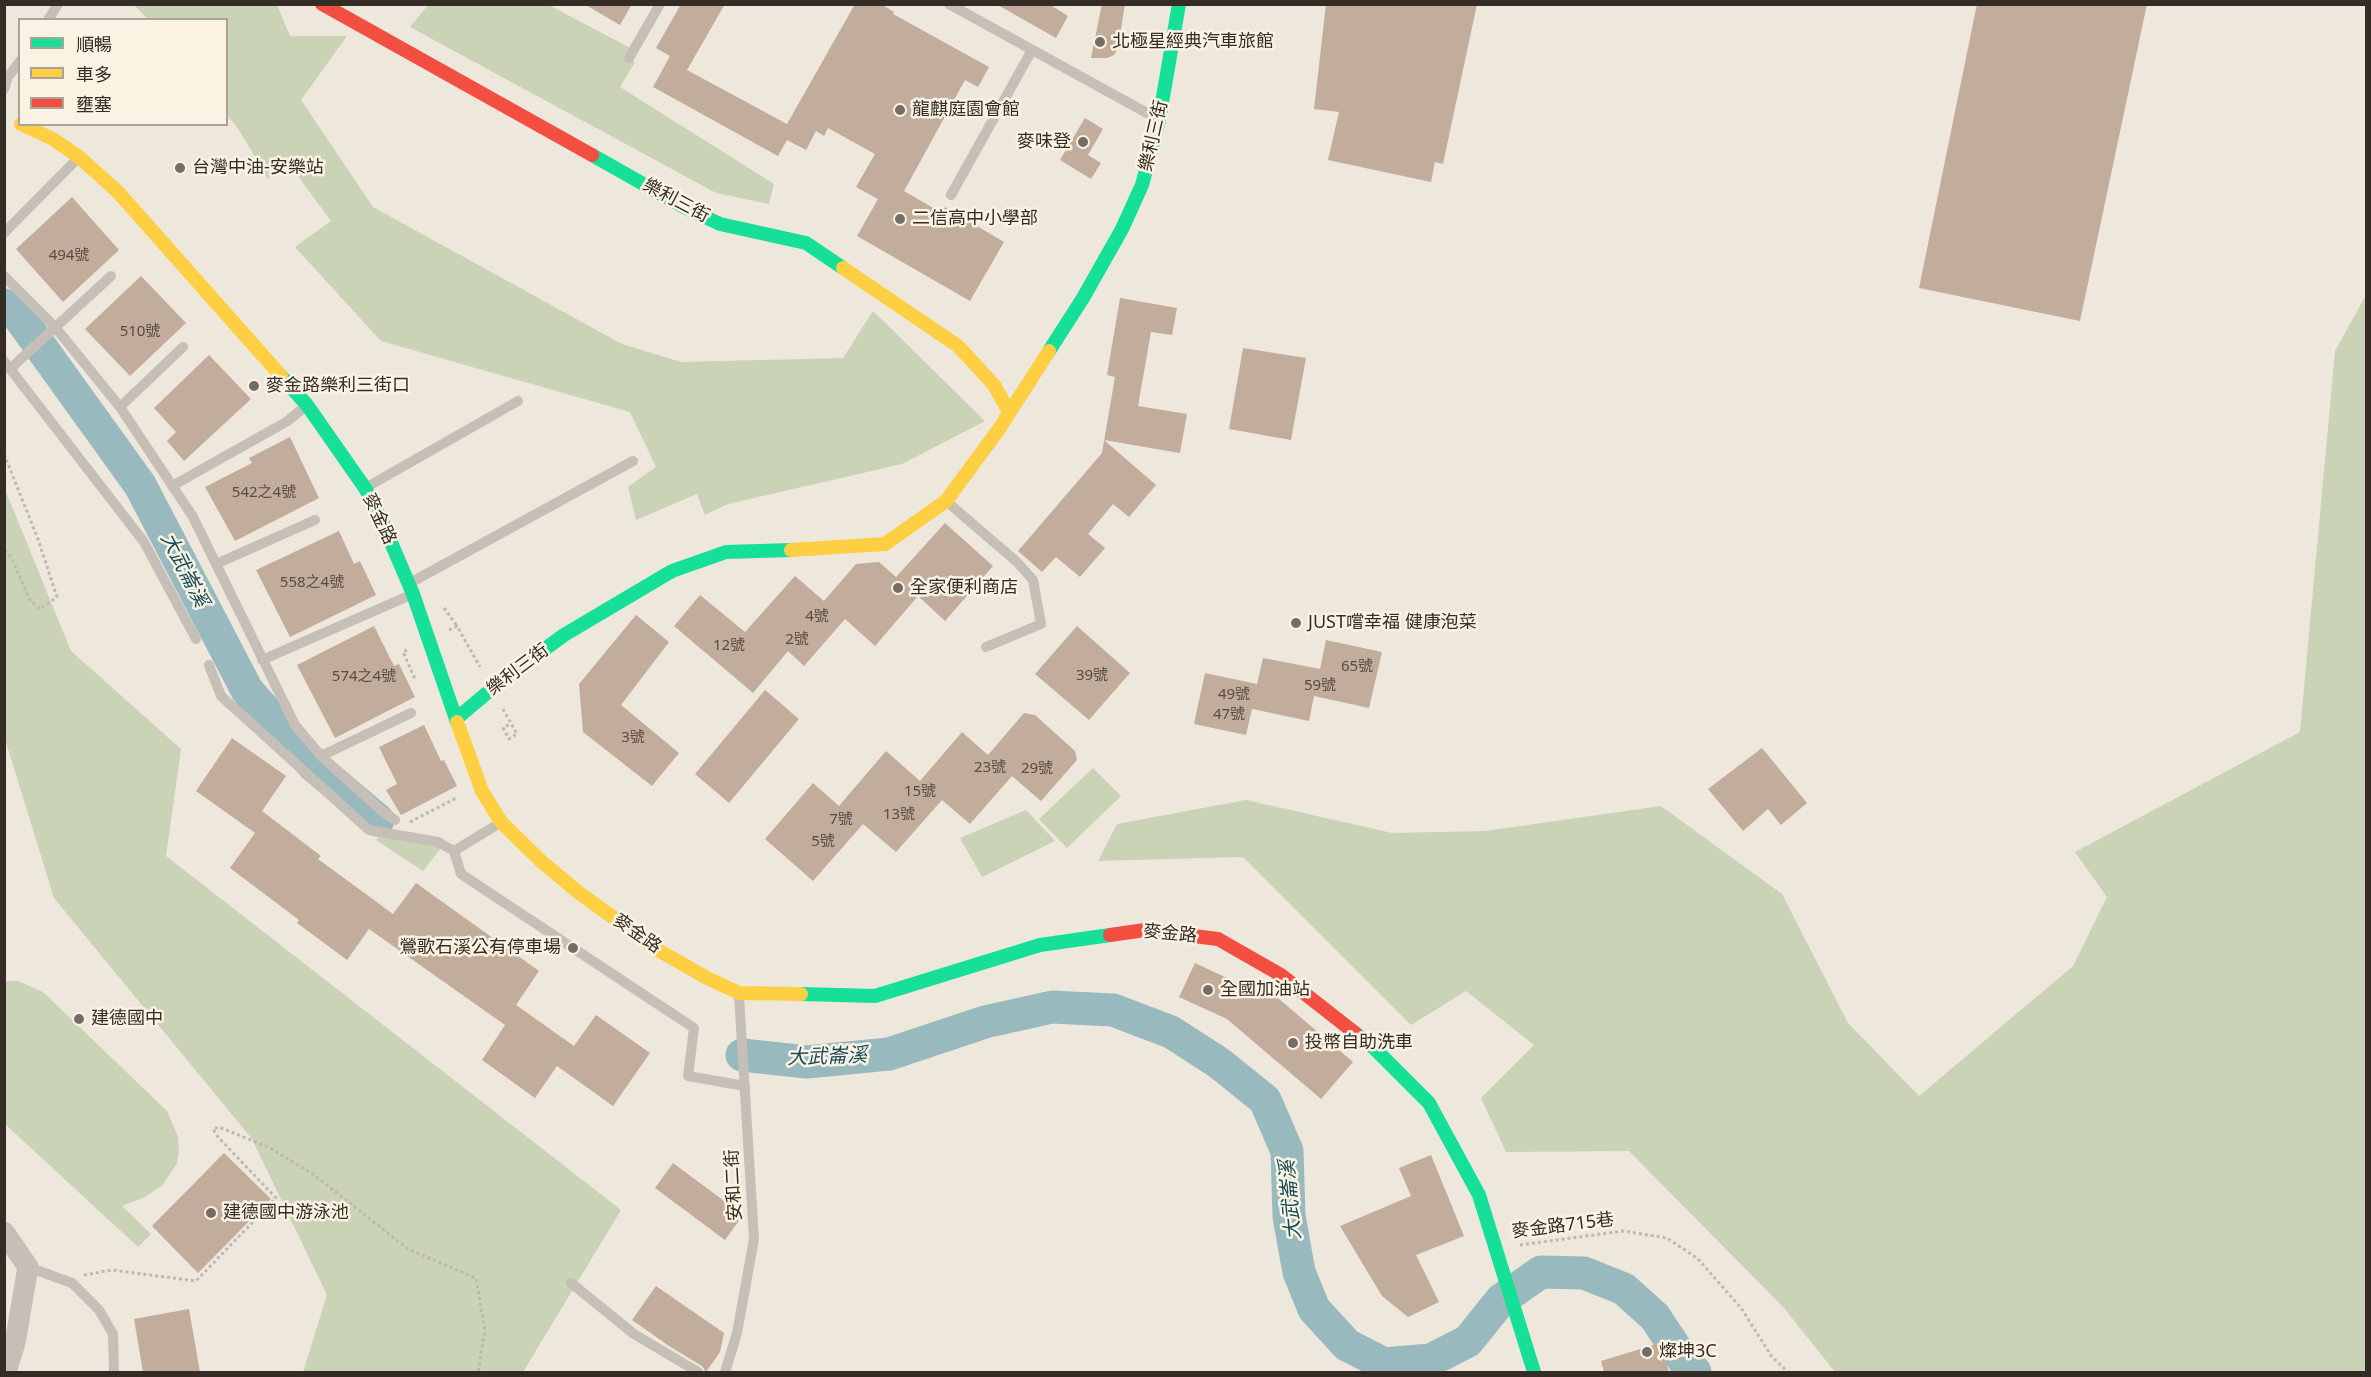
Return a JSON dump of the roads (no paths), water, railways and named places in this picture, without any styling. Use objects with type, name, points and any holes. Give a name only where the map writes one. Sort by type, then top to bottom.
[{"type":"street","name":"樂利三街","points":[[322,4],[684,207],[720,224],[806,243],[958,346],[994,385],[1009,412]]},
{"type":"street","name":"樂利三街","points":[[456,719],[500,682],[564,635],[672,571],[726,552],[885,544],[946,501],[1009,412],[1083,298],[1122,229],[1142,185],[1159,120],[1179,4]]},
{"type":"street","name":"麥金路","points":[[25,126],[54,139],[79,157],[118,192],[308,405],[365,488],[411,589],[482,791],[501,822],[542,862],[578,892],[658,950],[739,993],[875,996],[1040,945],[1144,930],[1218,939],[1290,982],[1374,1048],[1429,1103],[1479,1195],[1534,1372]]},
{"type":"street","points":[[4,1232],[28,1267],[15,1343],[6,1372]]},
{"type":"lane","points":[[49,18],[58,4]]},
{"type":"lane","points":[[628,58],[660,4]]},
{"type":"lane","points":[[949,4],[1159,120]]},
{"type":"lane","points":[[951,195],[1032,50]]},
{"type":"lane","points":[[4,89],[8,78],[18,64]]},
{"type":"lane","points":[[4,233],[79,157]]},
{"type":"lane","points":[[4,276],[55,327],[120,407],[193,517],[294,725],[321,756],[381,810],[396,820]]},
{"type":"lane","points":[[111,276],[55,327],[8,364],[144,542],[196,639]]},
{"type":"lane","points":[[120,407],[183,347]]},
{"type":"lane","points":[[365,488],[518,401]]},
{"type":"lane","points":[[172,486],[286,422],[308,405]]},
{"type":"lane","points":[[262,660],[411,589],[633,461]]},
{"type":"lane","points":[[946,501],[1017,562],[1033,580],[1041,624],[987,647]]},
{"type":"lane","points":[[216,564],[315,520]]},
{"type":"lane","points":[[209,665],[221,696],[369,830],[438,842],[454,850],[461,874],[694,1028],[688,1076],[746,1086]]},
{"type":"lane","points":[[321,756],[411,713]]},
{"type":"lane","points":[[454,850],[501,822]]},
{"type":"lane","name":"安和二街","points":[[725,1372],[737,1333],[754,1239],[739,993]]},
{"type":"lane","points":[[28,1267],[72,1283],[99,1310],[113,1334],[114,1372]]},
{"type":"lane","points":[[571,1283],[634,1334],[698,1372]]},
{"type":"waterway","name":"大武崙溪","points":[[4,305],[17,314],[140,485],[247,690],[314,766],[378,820]]},
{"type":"waterway","name":"大武崙溪","points":[[742,1055],[807,1062],[889,1054],[985,1022],[1052,1007],[1113,1010],[1171,1032],[1219,1063],[1265,1100],[1287,1151],[1289,1216],[1299,1272],[1314,1309],[1347,1345],[1384,1364],[1431,1360],[1468,1341],[1501,1300],[1541,1272],[1584,1273],[1624,1289],[1655,1317],[1684,1361],[1695,1372]]},
{"type":"place","name":"北極星經典汽車旅館","points":[[1100,42]]},
{"type":"place","name":"龍麒庭園會館","points":[[900,110]]},
{"type":"place","name":"麥味登","points":[[1083,142]]},
{"type":"place","name":"台灣中油-安樂站","points":[[180,168]]},
{"type":"place","name":"二信高中小學部","points":[[900,219]]},
{"type":"place","name":"麥金路樂利三街口","points":[[254,386]]},
{"type":"place","name":"全家便利商店","points":[[898,588]]},
{"type":"place","name":"JUST嚐幸福 健康泡菜","points":[[1296,623]]},
{"type":"place","name":"鶯歌石溪公有停車場","points":[[573,948]]},
{"type":"place","name":"全國加油站","points":[[1208,990]]},
{"type":"place","name":"建德國中","points":[[79,1019]]},
{"type":"place","name":"投幣自助洗車","points":[[1293,1043]]},
{"type":"place","name":"建德國中游泳池","points":[[211,1213]]},
{"type":"place","name":"燦坤3C","points":[[1647,1352]]}]
